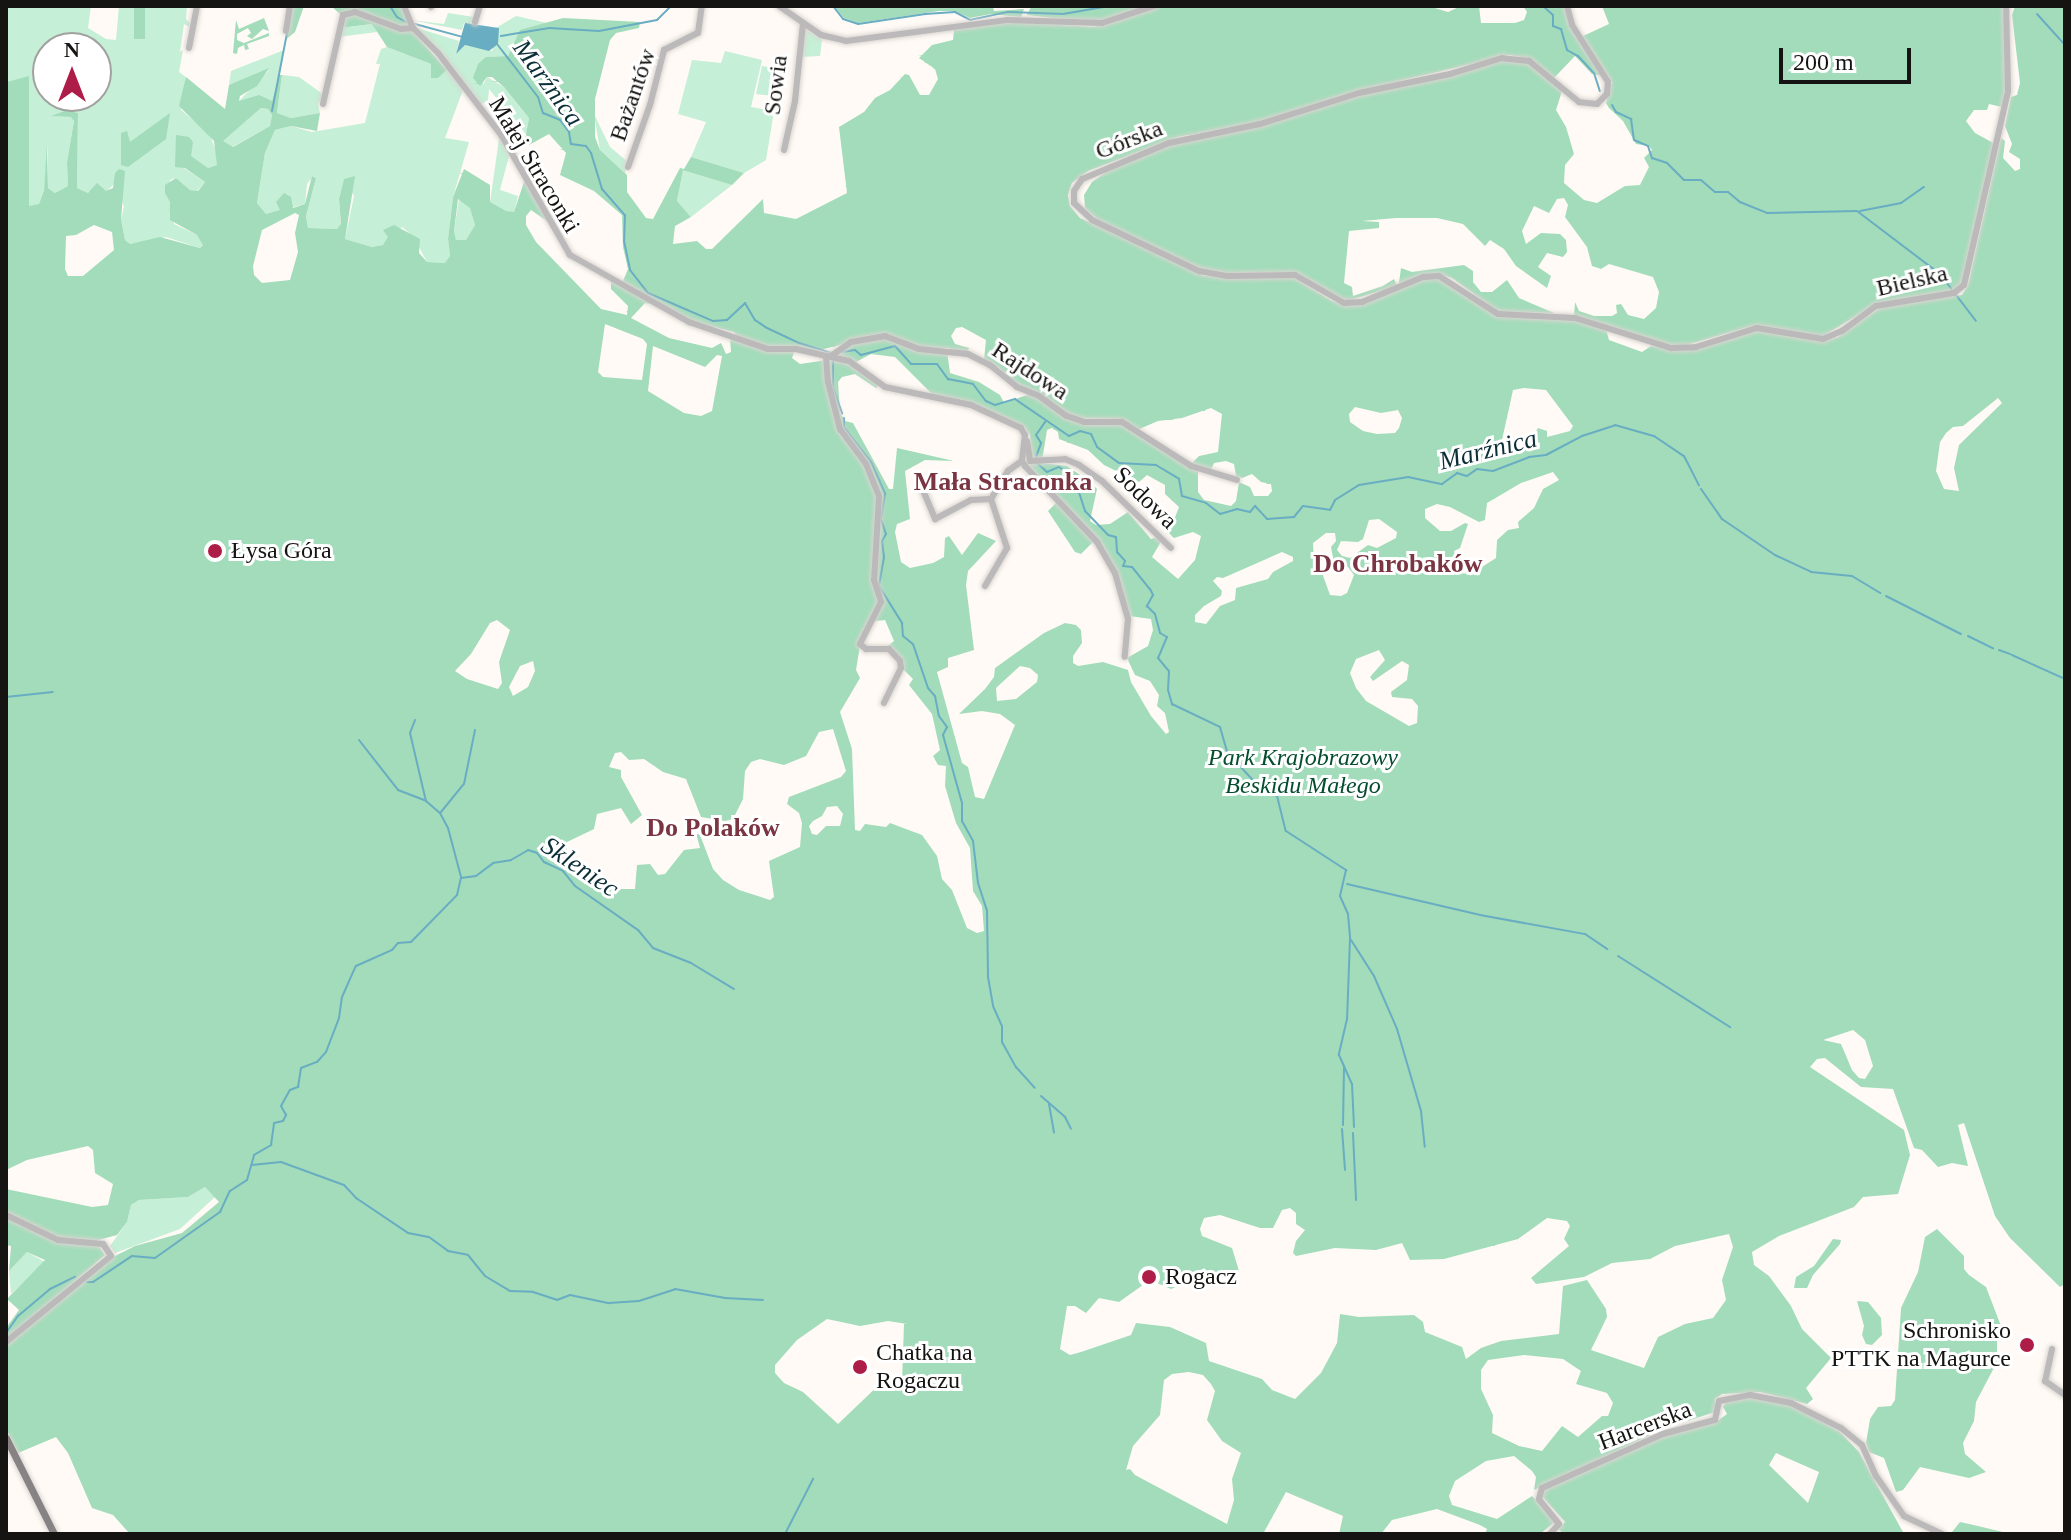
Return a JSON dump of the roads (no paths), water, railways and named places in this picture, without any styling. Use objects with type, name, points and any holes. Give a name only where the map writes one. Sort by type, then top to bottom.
[{"type":"main road","points":[[6,1438],[54,1534]]},
{"type":"street","points":[[189,48],[197,6]]},
{"type":"street","points":[[286,31],[290,6]]},
{"type":"street","name":"Małej Straconki","points":[[404,6],[411,25],[439,55],[493,124],[570,255],[689,322],[768,349],[817,353],[855,364],[885,387],[971,405],[1017,425],[1025,435]]},
{"type":"street","points":[[475,22],[480,6]]},
{"type":"street","name":"Bażantów","points":[[628,167],[650,105],[664,50],[698,33],[702,6]]},
{"type":"street","points":[[779,6],[827,38],[852,41],[1007,20],[1102,23],[1154,6]]},
{"type":"street","name":"Górska","points":[[1567,6],[1572,25],[1608,82],[1606,97],[1595,105],[1579,102],[1529,61],[1502,58],[1450,74],[1359,93],[1260,124],[1169,143],[1082,179],[1074,191],[1074,203],[1092,220],[1208,274],[1295,275],[1335,300],[1348,304],[1423,277],[1439,276],[1498,314],[1575,318],[1644,340]]},
{"type":"street","name":"Bielska","points":[[1644,340],[1683,349],[1757,328],[1823,339],[1842,331],[1876,306],[1956,292],[1966,279],[2008,91],[2006,6]]},
{"type":"street","points":[[323,104],[343,15],[355,12],[401,29],[411,25]]},
{"type":"street","name":"Sowia","points":[[784,150],[795,101],[803,24]]},
{"type":"street","name":"Rajdowa","points":[[817,353],[861,339],[892,336],[919,349],[968,354],[1067,416],[1084,422],[1122,422],[1191,466],[1237,480]]},
{"type":"street","name":"Rajdowa","points":[[830,356],[840,348]]},
{"type":"street","points":[[830,356],[840,429],[866,464],[879,497],[874,580],[881,602],[860,644],[866,649],[889,649],[900,661],[901,668],[884,703]]},
{"type":"street","points":[[985,586],[1007,548],[991,499],[1008,471],[1022,461],[1025,435]]},
{"type":"street","name":"Sodowa","points":[[1025,435],[1032,461],[1042,463],[1067,459],[1090,472],[1171,548]]},
{"type":"street","points":[[1022,461],[1107,556],[1127,608],[1129,632],[1125,657]]},
{"type":"street","points":[[922,488],[935,519],[971,500],[991,499]]},
{"type":"street","points":[[6,1215],[58,1240],[103,1244],[111,1256],[6,1342]]},
{"type":"street","points":[[2052,1349],[2045,1381],[2065,1395]]},
{"type":"street","name":"Harcerska","points":[[1550,1534],[1559,1524],[1539,1499],[1542,1488],[1663,1434],[1715,1420],[1719,1401],[1750,1395],[1791,1403],[1841,1428],[1862,1445],[1876,1476],[1904,1516],[1942,1534]]},
{"type":"water","points":[[465,23],[499,28],[498,44],[489,51],[465,45],[456,54]]},
{"type":"waterway","points":[[390,6],[397,17],[408,23]]},
{"type":"waterway","points":[[501,36],[549,28],[599,31],[657,20],[671,6]]},
{"type":"waterway","points":[[833,6],[843,19],[858,24],[925,14],[955,12],[970,20],[1008,12],[1063,14],[1109,6]]},
{"type":"waterway","points":[[1393,6],[1425,6]]},
{"type":"waterway","points":[[1543,6],[1553,15],[1553,26],[1561,29],[1567,50],[1578,56],[1594,73],[1600,91]]},
{"type":"waterway","points":[[2037,14],[2065,45]]},
{"type":"waterway","points":[[415,24],[463,37]]},
{"type":"waterway","points":[[272,111],[287,33]]},
{"type":"waterway","name":"Marźnica","points":[[497,44],[538,97],[543,113],[560,120],[569,132],[571,144],[586,146],[591,153],[602,189],[625,215],[624,241],[630,270],[648,293],[713,321],[727,320],[745,303],[755,320],[767,328],[831,353]]},
{"type":"waterway","points":[[1612,105],[1616,112],[1631,119],[1634,140],[1648,146],[1652,158],[1667,163],[1684,180],[1701,180],[1715,192],[1728,192],[1740,202],[1767,213],[1857,211],[1940,274],[1976,321]]},
{"type":"waterway","points":[[1860,211],[1901,203],[1924,187]]},
{"type":"waterway","name":"Marźnica","points":[[842,352],[855,350],[861,355],[895,346],[911,364],[937,364],[948,379],[973,384],[986,401],[995,405],[1015,399],[1069,436],[1080,431],[1091,434],[1097,447],[1119,463],[1156,465],[1179,479],[1182,496],[1206,503],[1220,514],[1237,509],[1250,512],[1255,506],[1267,519],[1294,517],[1303,506],[1330,510],[1335,500],[1359,485],[1408,477],[1442,484],[1457,473],[1467,476],[1477,469],[1493,471],[1529,457],[1546,455],[1582,436],[1615,425],[1654,436],[1684,456],[1699,485]]},
{"type":"waterway","points":[[833,361],[833,387],[842,413]]},
{"type":"waterway","points":[[844,418],[844,427],[871,462],[885,494],[881,519],[886,534],[882,541],[884,557],[879,586],[902,623],[903,636],[913,644],[928,688],[935,696],[939,716],[947,727],[943,735],[962,803],[962,821],[973,841],[978,883],[987,910],[988,977],[993,1006],[1002,1026],[1002,1042],[1016,1067],[1035,1088]]},
{"type":"waterway","points":[[1036,457],[1041,443],[1036,435],[1045,422]]},
{"type":"waterway","points":[[1037,463],[1047,472],[1059,467],[1074,477],[1085,511],[1108,535],[1116,537],[1117,552],[1125,561],[1123,566],[1132,567],[1150,589],[1153,595],[1147,606],[1155,614],[1160,633],[1167,637],[1158,658],[1169,671],[1168,690],[1172,704],[1220,727],[1230,761],[1237,763],[1261,789],[1277,796],[1286,831],[1346,870],[1340,896],[1348,914],[1350,939],[1347,1019],[1339,1055],[1352,1084],[1354,1127]]},
{"type":"waterway","points":[[1701,489],[1722,519],[1775,555],[1811,572],[1852,576],[1880,593]]},
{"type":"waterway","points":[[1886,596],[1961,634]]},
{"type":"waterway","points":[[1968,636],[1993,648]]},
{"type":"waterway","points":[[1999,650],[2010,654]]},
{"type":"waterway","points":[[2012,655],[2065,679]]},
{"type":"waterway","points":[[6,697],[53,692]]},
{"type":"waterway","points":[[415,720],[410,733],[426,801],[440,813],[448,828],[461,877]]},
{"type":"waterway","points":[[441,812],[464,784],[475,730]]},
{"type":"waterway","points":[[359,740],[398,790],[426,801]]},
{"type":"waterway","name":"Skleniec","points":[[87,1282],[93,1282],[132,1256],[155,1258],[220,1212],[230,1191],[247,1180],[254,1155],[271,1145],[274,1123],[283,1121],[286,1115],[281,1106],[290,1090],[298,1087],[301,1068],[317,1062],[326,1052],[339,1018],[342,997],[356,966],[392,950],[398,943],[411,942],[457,895],[461,878],[476,876],[493,863],[511,860],[528,850],[537,853],[544,862],[563,871],[575,886],[638,930],[653,948],[691,963],[734,989]]},
{"type":"waterway","points":[[1347,884],[1480,915],[1585,934],[1607,949]]},
{"type":"waterway","points":[[1351,940],[1374,976],[1397,1029],[1421,1111],[1425,1147]]},
{"type":"waterway","points":[[1618,956],[1730,1027]]},
{"type":"waterway","points":[[1343,1125],[1344,1066]]},
{"type":"waterway","points":[[1041,1096],[1065,1117],[1071,1129]]},
{"type":"waterway","points":[[1049,1104],[1054,1133]]},
{"type":"waterway","points":[[1342,1129],[1345,1170]]},
{"type":"waterway","points":[[1353,1133],[1356,1200]]},
{"type":"waterway","points":[[252,1165],[281,1162],[344,1185],[356,1198],[408,1233],[429,1237],[448,1251],[468,1255],[485,1276],[510,1291],[533,1292],[557,1300],[570,1295],[609,1303],[639,1301],[675,1289],[725,1298],[763,1300]]},
{"type":"waterway","name":"Skleniec","points":[[6,1333],[18,1316],[50,1289],[75,1277]]},
{"type":"waterway","points":[[785,1534],[813,1479]]},
{"type":"place","name":"Łysa Góra","points":[[215,551]]},
{"type":"place","name":"Rogacz","points":[[1149,1277]]},
{"type":"place","name":"Schronisko PTTK na Magurce","points":[[2027,1345]]},
{"type":"place","name":"Chatka na Rogaczu","points":[[860,1367]]},
{"type":"district","name":"Mała Straconka","points":[[1003,482]]},
{"type":"district","name":"Do Chrobaków","points":[[1398,564]]},
{"type":"district","name":"Do Polaków","points":[[713,828]]},
{"type":"park label","name":"Park Krajobrazowy Beskidu Małego","points":[[1303,772]]}]
